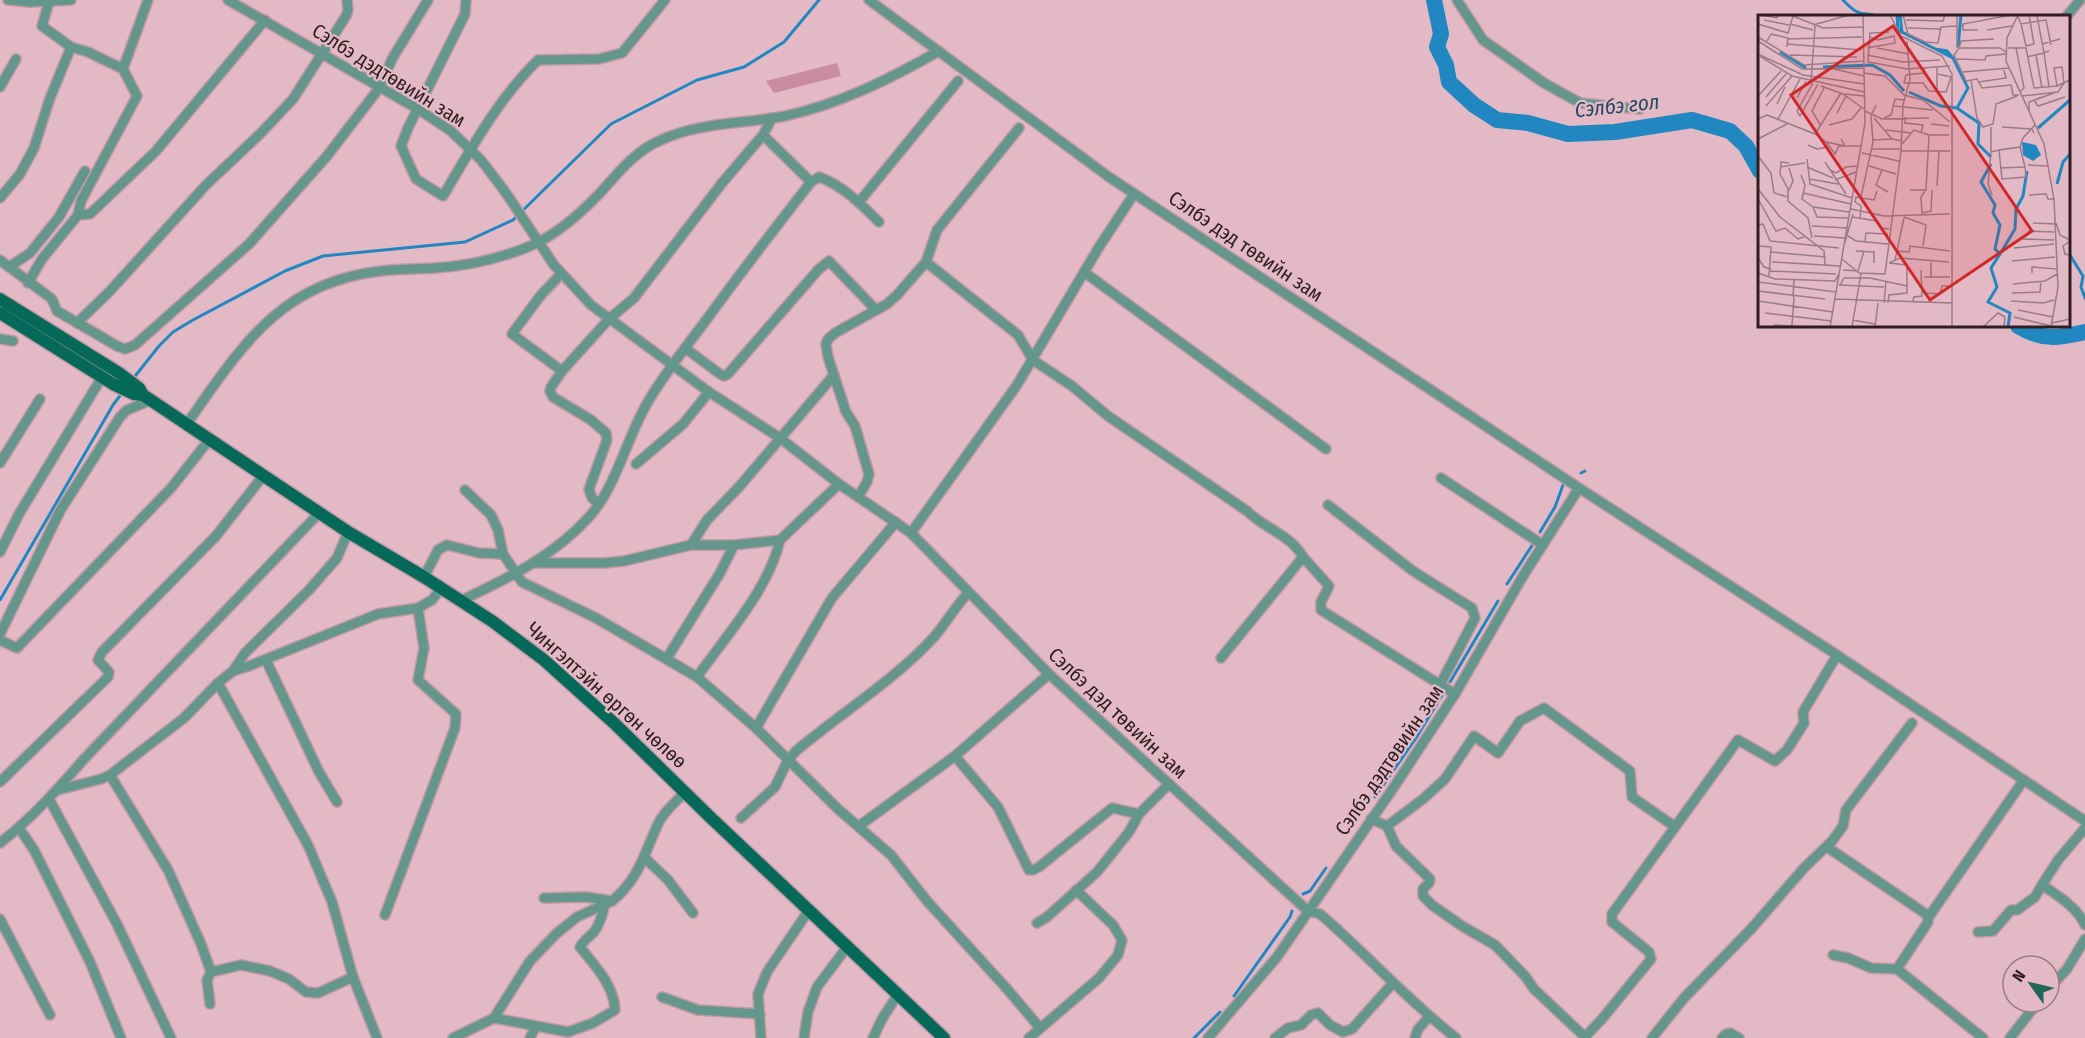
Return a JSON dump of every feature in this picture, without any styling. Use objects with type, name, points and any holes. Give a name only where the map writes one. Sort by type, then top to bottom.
[{"type":"main road","name":"Чингэлтэйн өргөн чөлөө","points":[[0,299],[111,378]]},
{"type":"main road","name":"Чингэлтэйн өргөн чөлөө","points":[[0,313],[142,394],[348,532],[441,588],[510,634],[563,676],[944,1038]]},
{"type":"street","points":[[8,0],[49,2],[71,0]]},
{"type":"street","points":[[123,69],[148,0]]},
{"type":"street","name":"Сэлбэ дэдтөвийн зам","points":[[228,0],[418,109],[451,131],[471,149],[506,193],[532,232]]},
{"type":"street","points":[[77,323],[110,291],[206,185],[293,99],[347,13],[348,0]]},
{"type":"street","points":[[0,260],[52,299],[57,311],[117,346],[125,349],[135,345],[249,244],[327,156],[380,87],[392,59],[428,0]]},
{"type":"street","points":[[466,0],[465,14],[401,146],[416,179],[443,196],[507,96],[538,60],[598,59],[622,53],[664,1]]},
{"type":"street","name":"Сэлбэ дэд төвийн зам","points":[[869,0],[1134,194],[1579,488],[1837,655],[2085,821]]},
{"type":"street","points":[[1457,0],[1483,40],[1544,83],[1580,103],[1640,110]]},
{"type":"street","points":[[2068,15],[2080,0]]},
{"type":"street","points":[[28,283],[42,259],[78,215],[81,201],[137,96],[123,69],[88,52],[71,47],[42,26],[49,2]]},
{"type":"street","points":[[78,215],[90,214],[156,151],[265,20]]},
{"type":"street","points":[[0,198],[20,174],[34,148],[50,98],[71,47]]},
{"type":"street","points":[[186,425],[228,365],[257,330],[283,308],[309,292],[335,281],[369,273],[470,264],[503,256],[539,242],[581,212],[629,161],[658,141],[699,128],[771,118],[822,106],[905,71],[939,51]]},
{"type":"street","points":[[0,87],[16,59]]},
{"type":"street","points":[[859,202],[958,81]]},
{"type":"street","points":[[599,504],[592,498],[589,489],[607,435],[591,420],[553,398],[551,387],[562,370],[609,319],[634,298],[722,183],[763,135],[771,118]]},
{"type":"street","points":[[858,497],[869,474],[855,426],[846,412],[828,357],[826,344],[828,339],[897,295],[926,262],[937,230],[1019,128]]},
{"type":"street","points":[[763,135],[811,182]]},
{"type":"street","points":[[9,267],[30,254],[59,217],[85,171]]},
{"type":"street","points":[[460,600],[534,563],[580,527],[599,504],[639,418],[673,365],[811,182],[819,177],[827,180],[859,202],[879,222]]},
{"type":"street","points":[[911,533],[1033,360],[1084,272],[1134,194]]},
{"type":"street","name":"Сэлбэ дэд төвийн зам","points":[[532,232],[561,274],[591,305],[709,393],[780,438],[839,484],[911,533],[1049,674],[1260,869],[1308,911],[1328,920],[1429,1017],[1456,1038]]},
{"type":"street","points":[[686,348],[720,374],[728,374],[818,270],[829,261],[876,310]]},
{"type":"street","points":[[926,262],[1018,335],[1033,360],[1072,386],[1108,416],[1297,547],[1329,586],[1321,602],[1321,610],[1455,694]]},
{"type":"street","points":[[1084,272],[1326,449]]},
{"type":"street","points":[[561,274],[541,295],[512,334],[562,370]]},
{"type":"street","points":[[0,339],[12,341]]},
{"type":"street","points":[[691,545],[707,520],[738,488],[834,375]]},
{"type":"street","points":[[0,552],[19,514],[111,378]]},
{"type":"street","points":[[636,464],[683,424],[709,393]]},
{"type":"street","points":[[0,634],[60,511],[120,417],[142,394]]},
{"type":"street","points":[[0,463],[40,399]]},
{"type":"street","points":[[0,640],[17,648],[171,488],[208,440]]},
{"type":"street","points":[[0,782],[108,677],[109,672],[98,660],[102,652],[216,536],[263,476]]},
{"type":"street","points":[[1441,478],[1543,545]]},
{"type":"street","points":[[697,677],[760,589],[773,564],[780,540],[839,484]]},
{"type":"street","name":"Сэлбэ дэдтөвийн зам","points":[[1208,1038],[1277,957],[1371,819],[1455,694],[1579,488]]},
{"type":"street","points":[[465,490],[491,515],[498,530],[503,554],[515,574],[525,584],[580,609],[697,677],[756,728],[838,809],[891,855],[927,902],[1040,1028]]},
{"type":"street","points":[[1328,505],[1413,571],[1472,608],[1475,618],[1440,685]]},
{"type":"street","points":[[0,842],[19,828],[58,790],[84,759],[320,512]]},
{"type":"street","points":[[756,728],[832,598],[896,522]]},
{"type":"street","points":[[58,790],[110,775],[184,718],[232,671],[245,652],[309,590],[337,558],[348,532]]},
{"type":"street","points":[[534,563],[585,564],[624,561],[691,545],[734,545],[780,540]]},
{"type":"street","points":[[424,578],[438,550],[447,545],[479,553],[503,554]]},
{"type":"street","points":[[667,658],[720,573],[734,545]]},
{"type":"street","points":[[1221,658],[1303,557]]},
{"type":"street","points":[[232,671],[266,660],[378,614],[418,608],[432,600],[441,588]]},
{"type":"street","points":[[741,818],[775,787],[788,760],[934,637],[968,593]]},
{"type":"street","points":[[385,915],[455,728],[456,714],[418,680],[424,648],[418,608]]},
{"type":"street","points":[[1371,819],[1387,826],[1396,846],[1430,879],[1423,889],[1423,896],[1462,926],[1495,945],[1525,976],[1534,989],[1586,1037],[1651,958],[1649,952],[1612,922],[1611,914],[1738,740],[1775,761],[1787,750],[1804,723],[1803,712],[1837,655]]},
{"type":"street","points":[[266,660],[319,772],[337,802]]},
{"type":"street","points":[[859,826],[955,756],[1049,674]]},
{"type":"street","points":[[218,683],[308,845],[332,902],[353,977],[377,1038]]},
{"type":"street","points":[[1387,826],[1445,779],[1474,736],[1498,753],[1520,722],[1544,708],[1630,771],[1632,797],[1674,826]]},
{"type":"street","points":[[1652,1038],[1684,998],[1752,928],[1804,868],[1827,847],[1843,826],[1846,810],[1912,723]]},
{"type":"street","points":[[955,756],[998,807],[1029,870],[1039,867],[1112,808],[1139,814]]},
{"type":"street","points":[[110,775],[168,870],[201,944],[211,972],[207,980],[210,1004]]},
{"type":"street","points":[[1897,969],[1928,922],[1928,918],[2024,782]]},
{"type":"street","points":[[1036,923],[1047,917],[1088,881],[1129,832],[1139,814],[1169,784]]},
{"type":"street","points":[[453,1038],[494,1018],[530,961],[557,933],[577,916],[609,902],[624,891],[645,858],[658,822],[685,792]]},
{"type":"street","points":[[49,799],[117,924],[171,1038]]},
{"type":"street","points":[[19,828],[34,850],[85,952],[121,1038]]},
{"type":"street","points":[[1978,932],[1993,931],[2011,910],[2017,910],[2035,897],[2058,860],[2085,828]]},
{"type":"street","points":[[1827,847],[1926,914],[1928,918]]},
{"type":"street","points":[[645,858],[668,880],[693,913]]},
{"type":"street","points":[[2042,885],[2070,906],[2083,919],[2085,925]]},
{"type":"street","points":[[1029,1038],[1099,978],[1118,955],[1122,940],[1113,925],[1076,890]]},
{"type":"street","points":[[544,898],[586,897],[609,902]]},
{"type":"street","points":[[494,1018],[568,1032],[592,1023],[615,1010],[614,997],[598,970],[580,947],[583,941],[595,931],[609,902]]},
{"type":"street","points":[[761,1038],[758,994],[767,972],[809,910]]},
{"type":"street","points":[[0,919],[50,1015]]},
{"type":"street","points":[[2061,975],[2085,939]]},
{"type":"street","points":[[804,1038],[808,1012],[816,987],[847,946]]},
{"type":"street","points":[[1833,955],[1848,958],[1871,968],[1897,969],[1983,1038]]},
{"type":"street","points":[[211,972],[241,965],[270,971],[289,979],[306,992],[312,993],[318,993],[353,977]]},
{"type":"street","points":[[1275,1038],[1288,1028],[1301,1025],[1311,1015],[1318,1013],[1330,1025],[1343,1032],[1352,1029],[1393,983]]},
{"type":"street","points":[[873,1038],[898,994]]},
{"type":"street","points":[[662,997],[698,1011],[760,1014]]},
{"type":"street","points":[[2010,1038],[2029,1014]]},
{"type":"street","points":[[1415,1038],[1418,1029],[1429,1017]]},
{"type":"street","points":[[530,1038],[536,1026]]},
{"type":"street","points":[[1722,1038],[1730,1033],[1739,1038]]},
{"type":"shaded area","points":[[837,63],[841,76],[774,93],[766,81]]},
{"type":"waterway","points":[[132,380],[173,332],[285,271],[323,256],[465,242],[513,220],[611,124],[697,80],[744,67],[784,42],[819,0]]},
{"type":"waterway","name":"Сэлбэ гол","points":[[1434,0],[1441,34],[1437,47],[1446,65],[1449,82],[1474,105],[1497,120],[1528,123],[1568,134],[1615,132],[1692,120],[1730,131],[1746,146],[1758,167]]},
{"type":"waterway","points":[[1843,0],[1857,12],[1872,15]]},
{"type":"waterway","points":[[2070,255],[2083,276],[2081,287],[2085,298]]},
{"type":"waterway","name":"Сэлбэ гол","points":[[2020,327],[2035,334],[2051,337],[2085,332]]},
{"type":"waterway","points":[[0,600],[122,393]]},
{"type":"waterway","points":[[1581,473],[1585,471]]},
{"type":"waterway","points":[[1540,532],[1555,507],[1563,485]]},
{"type":"waterway","points":[[1507,584],[1533,544]]},
{"type":"waterway","points":[[1450,682],[1498,601]]},
{"type":"waterway","points":[[1375,797],[1416,738],[1444,692]]},
{"type":"waterway","points":[[1303,894],[1310,891],[1326,868]]},
{"type":"waterway","points":[[1234,996],[1292,911]]},
{"type":"waterway","points":[[1194,1038],[1220,1012]]}]
